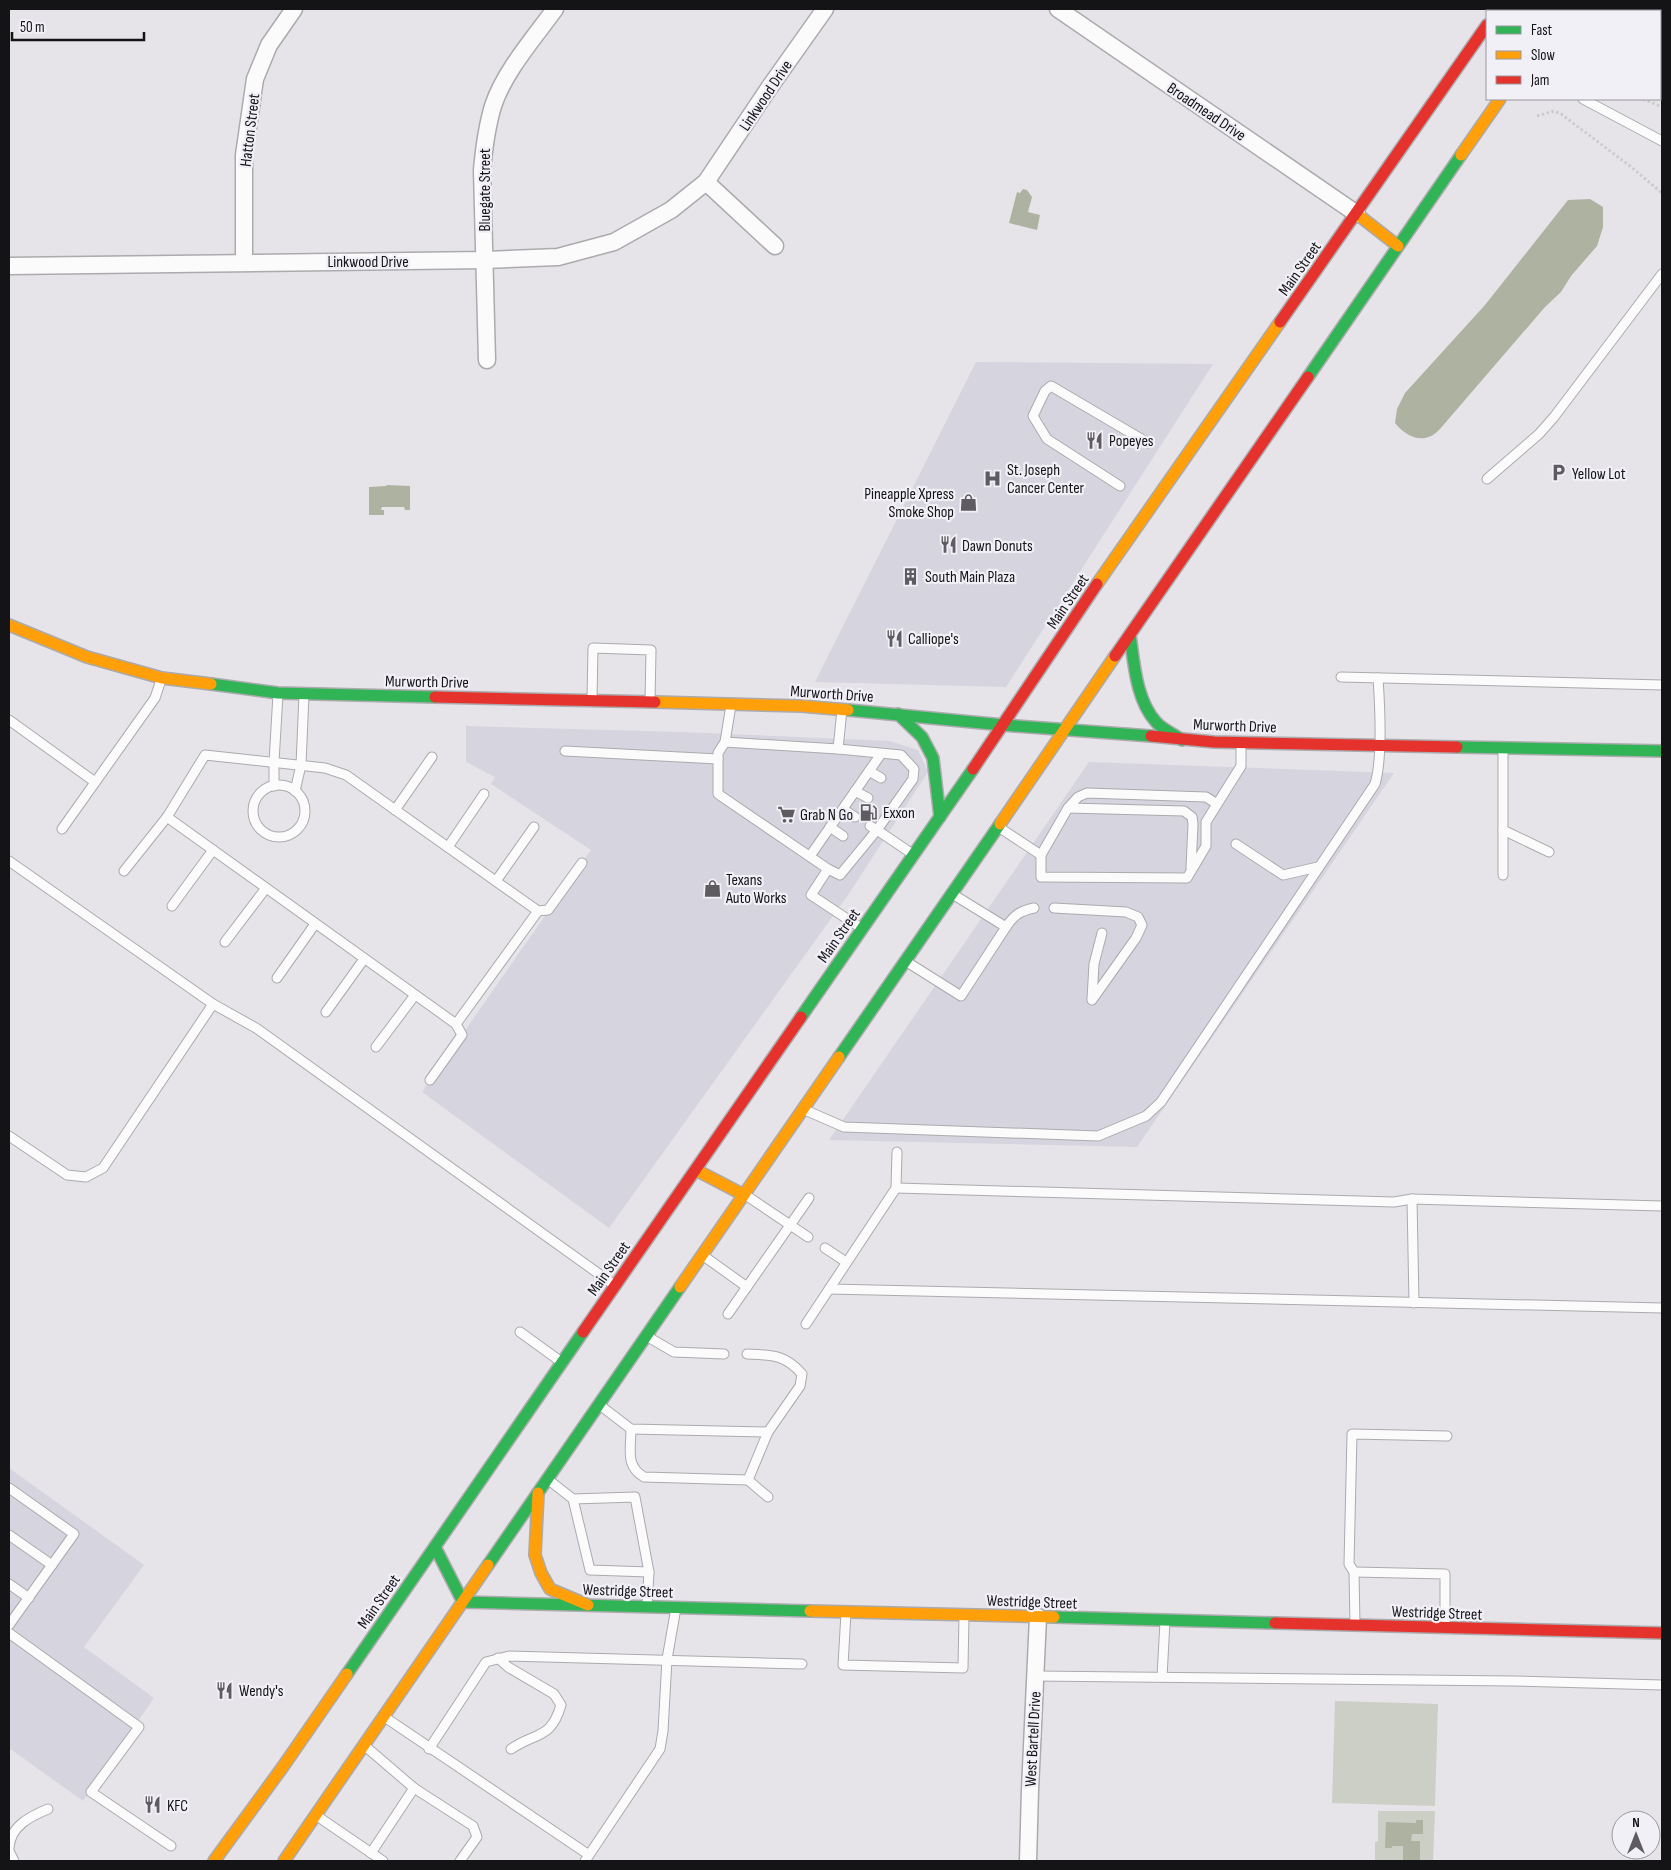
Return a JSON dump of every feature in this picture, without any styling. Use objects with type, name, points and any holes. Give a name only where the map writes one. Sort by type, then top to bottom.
[{"type":"main road","name":"Main Street","points":[[214,1861],[282,1768],[696,1170],[940,817],[1101,579],[1486,31]]},
{"type":"main road","points":[[284,1861],[1499,100]]},
{"type":"main road","points":[[1357,214],[1398,246]]},
{"type":"main road","name":"Murworth Drive","points":[[9,625],[87,657],[162,678],[278,694],[801,706],[1182,740],[1662,751]]},
{"type":"main road","points":[[1130,635],[1138,682],[1146,704],[1156,722],[1182,740]]},
{"type":"main road","points":[[898,714],[922,736],[934,758],[940,817]]},
{"type":"main road","points":[[696,1170],[744,1195]]},
{"type":"main road","points":[[538,1493],[534,1555],[541,1573],[550,1589],[588,1605]]},
{"type":"main road","points":[[435,1547],[463,1602]]},
{"type":"main road","name":"Westridge Street","points":[[463,1602],[1662,1633]]},
{"type":"street","name":"Hatton Street","points":[[244,262],[244,155],[255,79],[269,45],[294,9]]},
{"type":"street","name":"Bluegate Street","points":[[487,360],[482,170],[485,140],[494,104],[510,73],[555,9]]},
{"type":"street","name":"Linkwood Drive","points":[[9,266],[484,260],[558,257],[614,242],[671,210],[706,182],[825,9]]},
{"type":"street","name":"Broadmead Drive","points":[[1058,9],[1357,214]]},
{"type":"street","points":[[706,182],[775,246]]},
{"type":"street","name":"West Bartell Drive","points":[[1028,1861],[1038,1617]]},
{"type":"lane","points":[[1585,100],[1662,141]]},
{"type":"lane","points":[[1487,479],[1539,434],[1554,417],[1662,274]]},
{"type":"lane","points":[[1120,486],[1047,439],[1033,416],[1045,391],[1051,386],[1148,443]]},
{"type":"lane","points":[[592,701],[593,648],[651,650],[650,702]]},
{"type":"lane","points":[[1342,677],[1662,685]]},
{"type":"lane","points":[[62,828],[155,698],[162,678]]},
{"type":"lane","points":[[803,1108],[844,1127],[1098,1136],[1146,1116],[1161,1102],[1375,784],[1379,771],[1380,706],[1378,678]]},
{"type":"lane","points":[[274,786],[278,694]]},
{"type":"lane","points":[[295,790],[301,765],[304,695]]},
{"type":"lane","points":[[725,742],[901,755],[914,769],[913,779],[899,790],[840,875],[828,869],[718,794],[718,753],[725,742],[731,704]]},
{"type":"lane","points":[[838,749],[842,709]]},
{"type":"lane","points":[[9,720],[95,782]]},
{"type":"lane","points":[[1217,804],[1206,797],[1087,793],[1078,797],[1068,808],[1041,855],[1041,877],[1187,878],[1206,846],[1206,822],[1241,766],[1241,742]]},
{"type":"lane","points":[[1503,748],[1503,875]]},
{"type":"lane","points":[[565,751],[718,759]]},
{"type":"lane","points":[[124,871],[167,817],[204,754],[325,768],[346,776],[538,912]]},
{"type":"lane","points":[[810,856],[881,754]]},
{"type":"lane","points":[[395,810],[432,757]]},
{"type":"lane","points":[[869,771],[881,778]]},
{"type":"lane","points":[[274,786],[295,790],[301,797],[304,805],[303,822],[298,829],[283,837],[266,833],[255,820],[255,803],[259,795],[274,786]]},
{"type":"lane","points":[[855,790],[868,798]]},
{"type":"lane","points":[[448,847],[484,794]]},
{"type":"lane","points":[[843,808],[855,817]]},
{"type":"lane","points":[[1068,808],[1184,811],[1192,817],[1193,824],[1191,871]]},
{"type":"lane","points":[[167,817],[456,1024],[462,1035],[430,1080]]},
{"type":"lane","points":[[998,826],[1041,855]]},
{"type":"lane","points":[[496,881],[534,827]]},
{"type":"lane","points":[[830,827],[843,836]]},
{"type":"lane","points":[[874,828],[914,854]]},
{"type":"lane","points":[[1504,830],[1549,852]]},
{"type":"lane","points":[[1236,844],[1283,875],[1318,867]]},
{"type":"lane","points":[[172,906],[213,850]]},
{"type":"lane","points":[[9,861],[213,1004],[256,1028],[615,1286]]},
{"type":"lane","points":[[456,1024],[538,912],[548,910],[582,863]]},
{"type":"lane","points":[[828,869],[811,895],[863,928]]},
{"type":"lane","points":[[225,942],[266,888]]},
{"type":"lane","points":[[952,894],[1006,927]]},
{"type":"lane","points":[[905,961],[961,996],[1014,916],[1020,911],[1034,908]]},
{"type":"lane","points":[[1054,908],[1126,912],[1138,917],[1142,925],[1136,938],[1092,1000],[1094,964],[1102,933]]},
{"type":"lane","points":[[277,978],[315,924]]},
{"type":"lane","points":[[326,1012],[364,959]]},
{"type":"lane","points":[[376,1047],[415,995]]},
{"type":"lane","points":[[9,1136],[67,1175],[86,1177],[103,1168],[213,1004]]},
{"type":"lane","points":[[806,1324],[896,1188],[897,1152]]},
{"type":"lane","points":[[896,1188],[1394,1202],[1412,1199],[1662,1206]]},
{"type":"lane","points":[[744,1195],[808,1236]]},
{"type":"lane","points":[[728,1314],[809,1198]]},
{"type":"lane","points":[[1412,1199],[1414,1303]]},
{"type":"lane","points":[[825,1248],[846,1262]]},
{"type":"lane","points":[[702,1255],[747,1287]]},
{"type":"lane","points":[[829,1289],[1662,1308]]},
{"type":"lane","points":[[520,1332],[562,1363]]},
{"type":"lane","points":[[646,1336],[674,1352],[724,1354]]},
{"type":"lane","points":[[747,1354],[772,1355],[787,1359],[802,1374],[800,1386],[768,1432],[748,1480]]},
{"type":"lane","points":[[599,1404],[631,1428],[768,1432]]},
{"type":"lane","points":[[631,1428],[631,1465],[636,1472],[644,1477],[748,1480],[768,1497]]},
{"type":"lane","points":[[1355,1626],[1354,1572],[1349,1564],[1352,1434],[1447,1436]]},
{"type":"lane","points":[[547,1479],[573,1499],[590,1570],[649,1572]]},
{"type":"lane","points":[[9,1488],[74,1534],[9,1625]]},
{"type":"lane","points":[[573,1499],[635,1497],[649,1572],[647,1607]]},
{"type":"lane","points":[[9,1535],[52,1565]]},
{"type":"lane","points":[[1354,1572],[1445,1574],[1445,1628]]},
{"type":"lane","points":[[9,1584],[29,1598]]},
{"type":"lane","points":[[384,1716],[587,1858],[660,1750],[663,1732],[667,1659],[676,1608]]},
{"type":"lane","points":[[846,1612],[843,1664],[943,1668],[963,1668],[964,1615]]},
{"type":"lane","points":[[1162,1678],[1165,1621]]},
{"type":"lane","points":[[9,1633],[139,1727],[92,1792],[171,1846]]},
{"type":"lane","points":[[429,1749],[486,1662],[498,1658],[509,1656],[667,1659],[802,1664]]},
{"type":"lane","points":[[498,1658],[508,1668],[554,1694],[560,1705],[557,1718],[546,1731],[537,1737],[519,1743],[511,1749]]},
{"type":"lane","points":[[1035,1676],[1513,1681],[1662,1686]]},
{"type":"lane","points":[[364,1745],[414,1788],[473,1826],[476,1837],[460,1861]]},
{"type":"lane","points":[[371,1853],[414,1788]]},
{"type":"lane","points":[[14,1861],[9,1849],[14,1834],[22,1823],[48,1809]]},
{"type":"lane","points":[[315,1815],[383,1861]]},
{"type":"path","points":[[1645,100],[1662,107]]},
{"type":"path","points":[[1537,116],[1554,111],[1561,114],[1630,166],[1662,193]]},
{"type":"shaded area","points":[[1023,189],[1027,190],[1032,197],[1028,212],[1040,215],[1037,230],[1009,223],[1017,192],[1020,193]]},
{"type":"shaded area","points":[[1590,199],[1603,207],[1603,227],[1597,246],[1571,276],[1561,292],[1545,307],[1436,433],[1426,438],[1416,438],[1402,430],[1395,423],[1397,409],[1405,393],[1485,305],[1568,200]]},
{"type":"shaded area","points":[[976,362],[1213,364],[1006,687],[815,682]]},
{"type":"shaded area","points":[[387,485],[410,486],[410,510],[405,510],[404,507],[382,507],[381,510],[384,510],[384,515],[369,515],[369,487]]},
{"type":"shaded area","points":[[466,726],[681,732],[890,741],[918,750],[928,772],[848,895],[609,1228],[422,1092],[591,850],[491,784],[495,777],[466,762]]},
{"type":"shaded area","points":[[1089,762],[1394,773],[1137,1147],[829,1140]]},
{"type":"shaded area","points":[[9,1468],[144,1565],[84,1647],[154,1698],[83,1801],[9,1748]]},
{"type":"shaded area","points":[[1335,1701],[1438,1704],[1435,1806],[1332,1803]]},
{"type":"shaded area","points":[[1378,1811],[1435,1811],[1433,1861],[1375,1861],[1375,1842],[1378,1841]]},
{"type":"shaded area","points":[[1416,1820],[1423,1820],[1423,1834],[1412,1834],[1411,1841],[1420,1841],[1420,1861],[1403,1861],[1403,1846],[1385,1848],[1386,1822],[1416,1823]]},
{"type":"traffic: fast","points":[[1308,377],[1461,155]]},
{"type":"traffic: fast","points":[[1130,635],[1137,681],[1144,703],[1149,713],[1159,725],[1182,740]]},
{"type":"traffic: fast","points":[[211,684],[278,693],[435,697]]},
{"type":"traffic: fast","points":[[848,710],[1003,725],[1151,736]]},
{"type":"traffic: fast","points":[[898,714],[922,737],[933,758],[940,817]]},
{"type":"traffic: fast","points":[[1457,747],[1662,751]]},
{"type":"traffic: fast","points":[[801,1017],[973,769]]},
{"type":"traffic: fast","points":[[839,1057],[1000,824]]},
{"type":"traffic: fast","points":[[488,1565],[680,1287]]},
{"type":"traffic: fast","points":[[347,1674],[583,1332]]},
{"type":"traffic: fast","points":[[435,1547],[463,1602],[810,1611]]},
{"type":"traffic: fast","points":[[1054,1617],[1275,1623]]},
{"type":"traffic: slow","points":[[1461,155],[1499,100]]},
{"type":"traffic: slow","points":[[1357,214],[1398,246]]},
{"type":"traffic: slow","points":[[1097,584],[1280,322]]},
{"type":"traffic: slow","points":[[9,625],[87,657],[162,678],[211,684]]},
{"type":"traffic: slow","points":[[1000,824],[1115,656]]},
{"type":"traffic: slow","points":[[655,702],[801,706],[848,710]]},
{"type":"traffic: slow","points":[[680,1287],[839,1057]]},
{"type":"traffic: slow","points":[[696,1170],[744,1195]]},
{"type":"traffic: slow","points":[[538,1493],[535,1555],[541,1573],[550,1589],[588,1605]]},
{"type":"traffic: slow","points":[[284,1861],[488,1565]]},
{"type":"traffic: slow","points":[[810,1611],[1054,1617]]},
{"type":"traffic: slow","points":[[214,1861],[282,1768],[347,1674]]},
{"type":"traffic: jam","points":[[1280,322],[1486,26]]},
{"type":"traffic: jam","points":[[1115,656],[1308,377]]},
{"type":"traffic: jam","points":[[973,769],[1097,584]]},
{"type":"traffic: jam","points":[[435,697],[655,702]]},
{"type":"traffic: jam","points":[[1151,736],[1214,742],[1457,747]]},
{"type":"traffic: jam","points":[[583,1332],[801,1017]]},
{"type":"traffic: jam","points":[[1275,1623],[1662,1633]]},
{"type":"place","name":"Popeyes","points":[[1095,440]]},
{"type":"place","name":"Yellow Lot","points":[[1558,473]]},
{"type":"place","name":"St. Joseph Cancer Center","points":[[993,478]]},
{"type":"place","name":"Pineapple Xpress Smoke Shop","points":[[968,502]]},
{"type":"place","name":"Dawn Donuts","points":[[948,545]]},
{"type":"place","name":"South Main Plaza","points":[[911,576]]},
{"type":"place","name":"Calliope's","points":[[894,638]]},
{"type":"place","name":"Exxon","points":[[869,812]]},
{"type":"place","name":"Grab N Go","points":[[786,814]]},
{"type":"place","name":"Texans Auto Works","points":[[712,888]]},
{"type":"place","name":"Wendy's","points":[[225,1690]]},
{"type":"place","name":"KFC","points":[[153,1805]]}]
